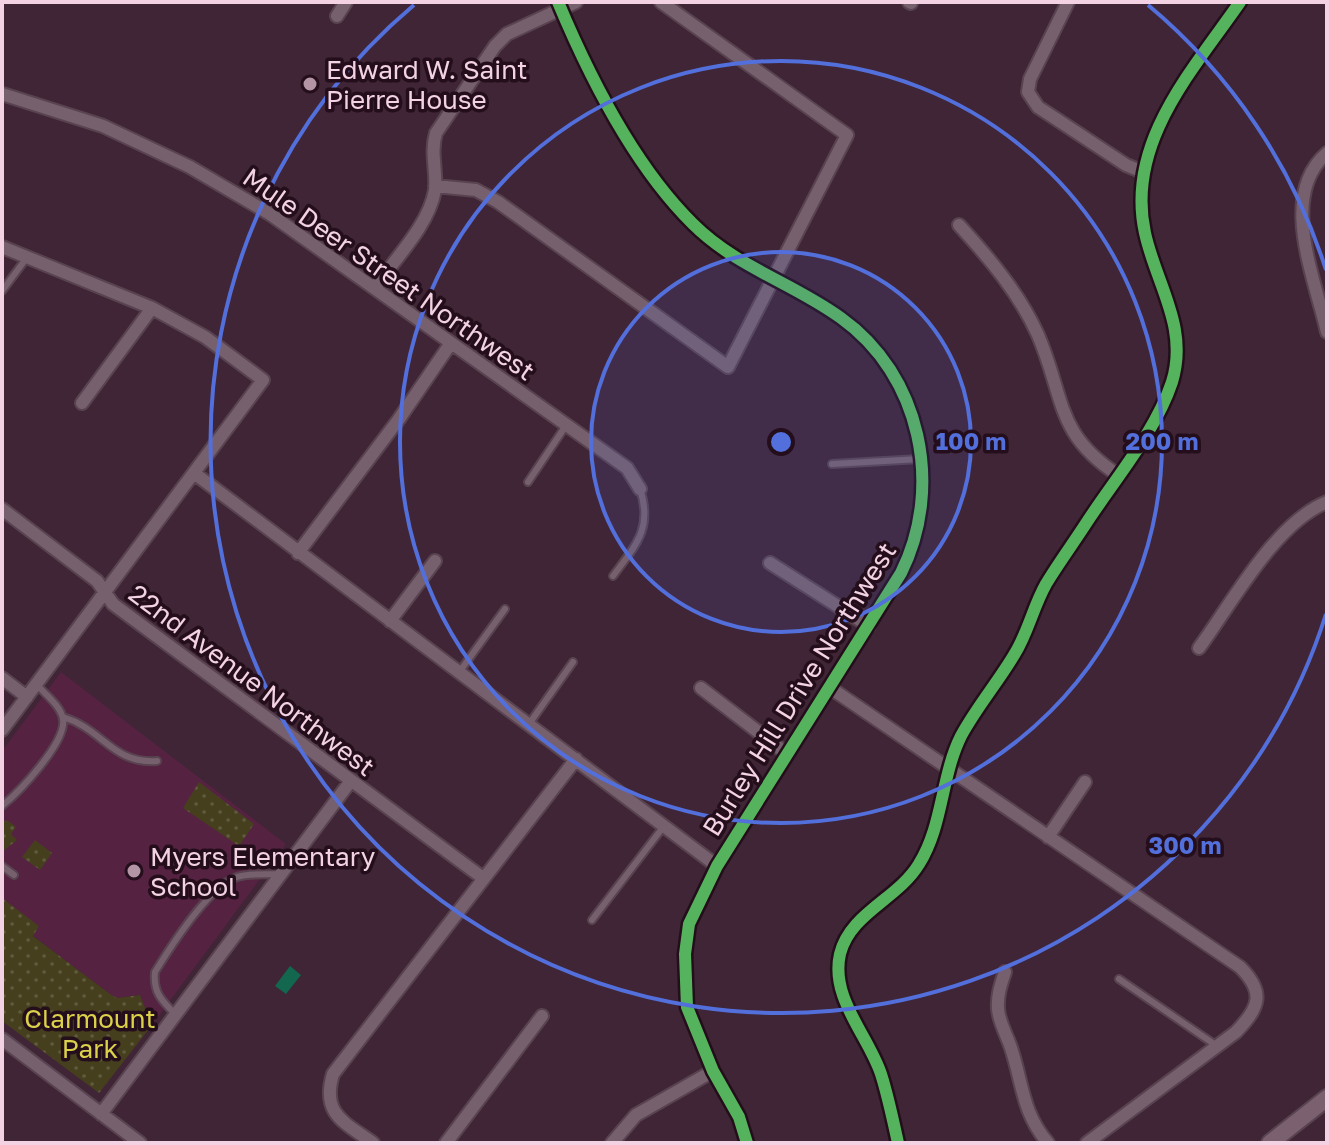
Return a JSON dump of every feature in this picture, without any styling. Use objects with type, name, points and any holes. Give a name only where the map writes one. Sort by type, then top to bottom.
[{"type":"main road","points":[[1270,1143],[1327,1098]]},
{"type":"street","points":[[337,16],[346,2]]},
{"type":"street","points":[[375,287],[431,205],[435,186],[431,150],[436,133],[495,46],[507,34],[559,5],[576,2]]},
{"type":"street","points":[[435,186],[476,190],[498,202],[728,367],[847,135],[661,2]]},
{"type":"street","points":[[1068,2],[1030,79],[1028,92],[1038,107],[1126,165],[1143,172]]},
{"type":"street","points":[[898,1143],[881,1073],[845,1002],[839,959],[844,939],[855,924],[906,883],[919,865],[931,842],[961,737],[1014,655],[1046,584],[1159,413],[1173,380],[1178,345],[1174,314],[1145,233],[1141,203],[1143,172],[1152,140],[1167,109],[1240,2]]},
{"type":"street","name":"Burley Hill Drive Northwest","points":[[559,5],[591,73],[656,182],[709,239],[774,281],[835,314],[871,345],[905,397],[922,459],[922,502],[910,556],[717,866],[689,924],[685,954],[687,1007],[713,1071],[739,1117],[747,1143]]},
{"type":"street","name":"Mule Deer Street Northwest","points":[[2,94],[103,126],[190,167],[270,214],[627,468],[640,489]]},
{"type":"street","points":[[1326,323],[1301,215],[1303,185],[1315,163],[1327,153]]},
{"type":"street","points":[[959,225],[1022,303],[1054,376],[1073,435],[1089,456],[1118,475]]},
{"type":"street","points":[[2,247],[152,308],[205,337],[263,380],[2,730]]},
{"type":"street","points":[[82,403],[152,308]]},
{"type":"street","points":[[298,553],[399,419],[451,343]]},
{"type":"street","points":[[194,473],[717,866]]},
{"type":"street","points":[[1199,648],[1280,538],[1297,519],[1327,502]]},
{"type":"street","name":"22nd Avenue Northwest","points":[[2,509],[97,581],[113,604],[483,878]]},
{"type":"street","points":[[390,621],[435,561]]},
{"type":"street","points":[[770,563],[869,626]]},
{"type":"street","points":[[2,678],[27,697]]},
{"type":"street","points":[[829,687],[1240,967],[1254,981],[1258,998],[1251,1016],[1217,1046],[1087,1143]]},
{"type":"street","points":[[701,688],[787,754]]},
{"type":"street","points":[[373,1143],[339,1117],[330,1106],[328,1091],[333,1074],[576,759]]},
{"type":"street","points":[[101,1114],[350,782]]},
{"type":"street","points":[[1048,837],[1085,782]]},
{"type":"street","points":[[1005,972],[999,990],[998,1012],[1013,1054],[1025,1107],[1033,1126],[1048,1143]]},
{"type":"street","points":[[446,1143],[542,1016]]},
{"type":"street","points":[[2,1039],[140,1143]]},
{"type":"street","points":[[612,1143],[636,1115],[713,1071]]},
{"type":"lane","points":[[2,291],[28,256]]},
{"type":"lane","points":[[528,482],[567,424]]},
{"type":"lane","points":[[832,464],[922,459]]},
{"type":"lane","points":[[613,576],[644,527],[647,510],[640,489]]},
{"type":"lane","points":[[459,672],[505,609]]},
{"type":"lane","points":[[529,724],[573,662]]},
{"type":"lane","points":[[36,684],[63,717],[76,721],[134,763],[157,761]]},
{"type":"lane","points":[[2,806],[15,796],[60,738],[63,717]]},
{"type":"lane","points":[[592,920],[664,826]]},
{"type":"lane","points":[[2,866],[14,875]]},
{"type":"lane","points":[[176,1015],[159,998],[154,984],[155,972],[165,956],[224,883],[239,876],[281,874]]},
{"type":"lane","points":[[1119,979],[1217,1046]]},
{"type":"shaded area","name":"Myers Elementary School","points":[[61,672],[286,844],[152,1025],[140,995],[117,998],[110,994],[32,935],[38,926],[2,898],[2,751]]},
{"type":"shaded area","points":[[290,966],[301,975],[286,994],[275,986]]},
{"type":"green space","points":[[199,782],[254,824],[239,846],[183,808]]},
{"type":"green space","points":[[7,820],[16,827],[11,834],[17,840],[2,852],[2,823]]},
{"type":"green space","points":[[35,840],[52,853],[40,870],[22,857]]},
{"type":"green space","name":"Clarmount Park","points":[[2,898],[39,926],[33,936],[110,994],[117,998],[140,995],[152,1025],[99,1093],[2,1021]]},
{"type":"cycle path","points":[[558,2],[615,119],[672,201],[693,224],[728,252],[823,306],[868,342],[890,370],[906,401],[917,435],[922,470],[921,505],[914,540],[901,573],[717,866],[689,924],[685,954],[687,1007],[713,1071],[739,1117],[747,1143]]},
{"type":"cycle path","points":[[898,1143],[881,1074],[840,986],[840,954],[854,928],[919,864],[933,834],[949,768],[961,736],[1019,647],[1046,584],[1145,438],[1165,401],[1176,362],[1176,343],[1169,306],[1145,233],[1141,200],[1145,168],[1167,109],[1240,2]]},
{"type":"place","name":"Edward W. Saint Pierre House","points":[[310,84]]},
{"type":"place","name":"Myers Elementary School","points":[[134,871]]}]
